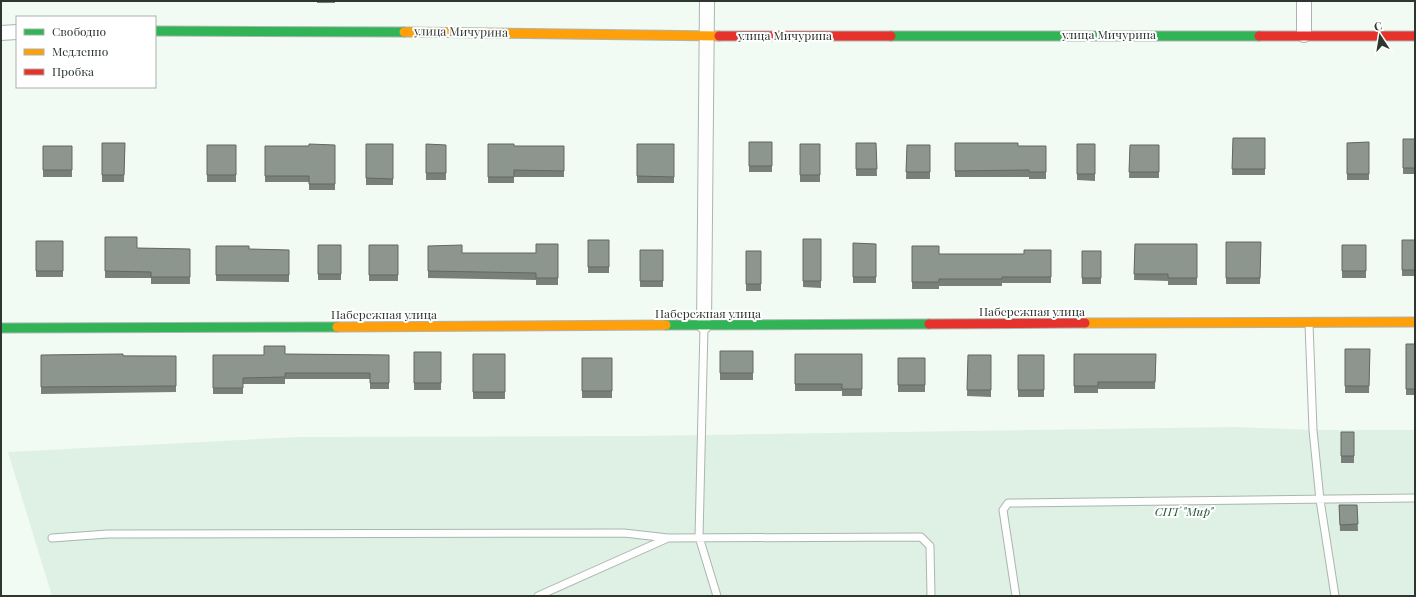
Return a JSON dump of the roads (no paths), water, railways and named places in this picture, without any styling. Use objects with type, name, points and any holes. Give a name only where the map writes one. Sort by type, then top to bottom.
[{"type":"street","points":[[704,326],[707,1]]},
{"type":"street","points":[[1304,1],[1304,35]]},
{"type":"street","name":"улица Мичурина","points":[[156,31],[284,30],[707,36],[1415,36]]},
{"type":"street","points":[[1,32],[16,32]]},
{"type":"street","name":"Набережная улица","points":[[1,328],[1415,322]]},
{"type":"lane","points":[[1309,322],[1313,430],[1320,500],[1335,596]]},
{"type":"lane","points":[[704,326],[699,537],[717,596]]},
{"type":"lane","points":[[1016,596],[1003,510],[1008,503],[1415,498]]},
{"type":"lane","points":[[52,538],[108,534],[600,533],[624,533],[668,538],[921,537],[930,546],[931,596]]},
{"type":"lane","points":[[538,596],[668,538]]},
{"type":"park label","name":"СНТ \"Мир\"","points":[[1184,512]]}]
